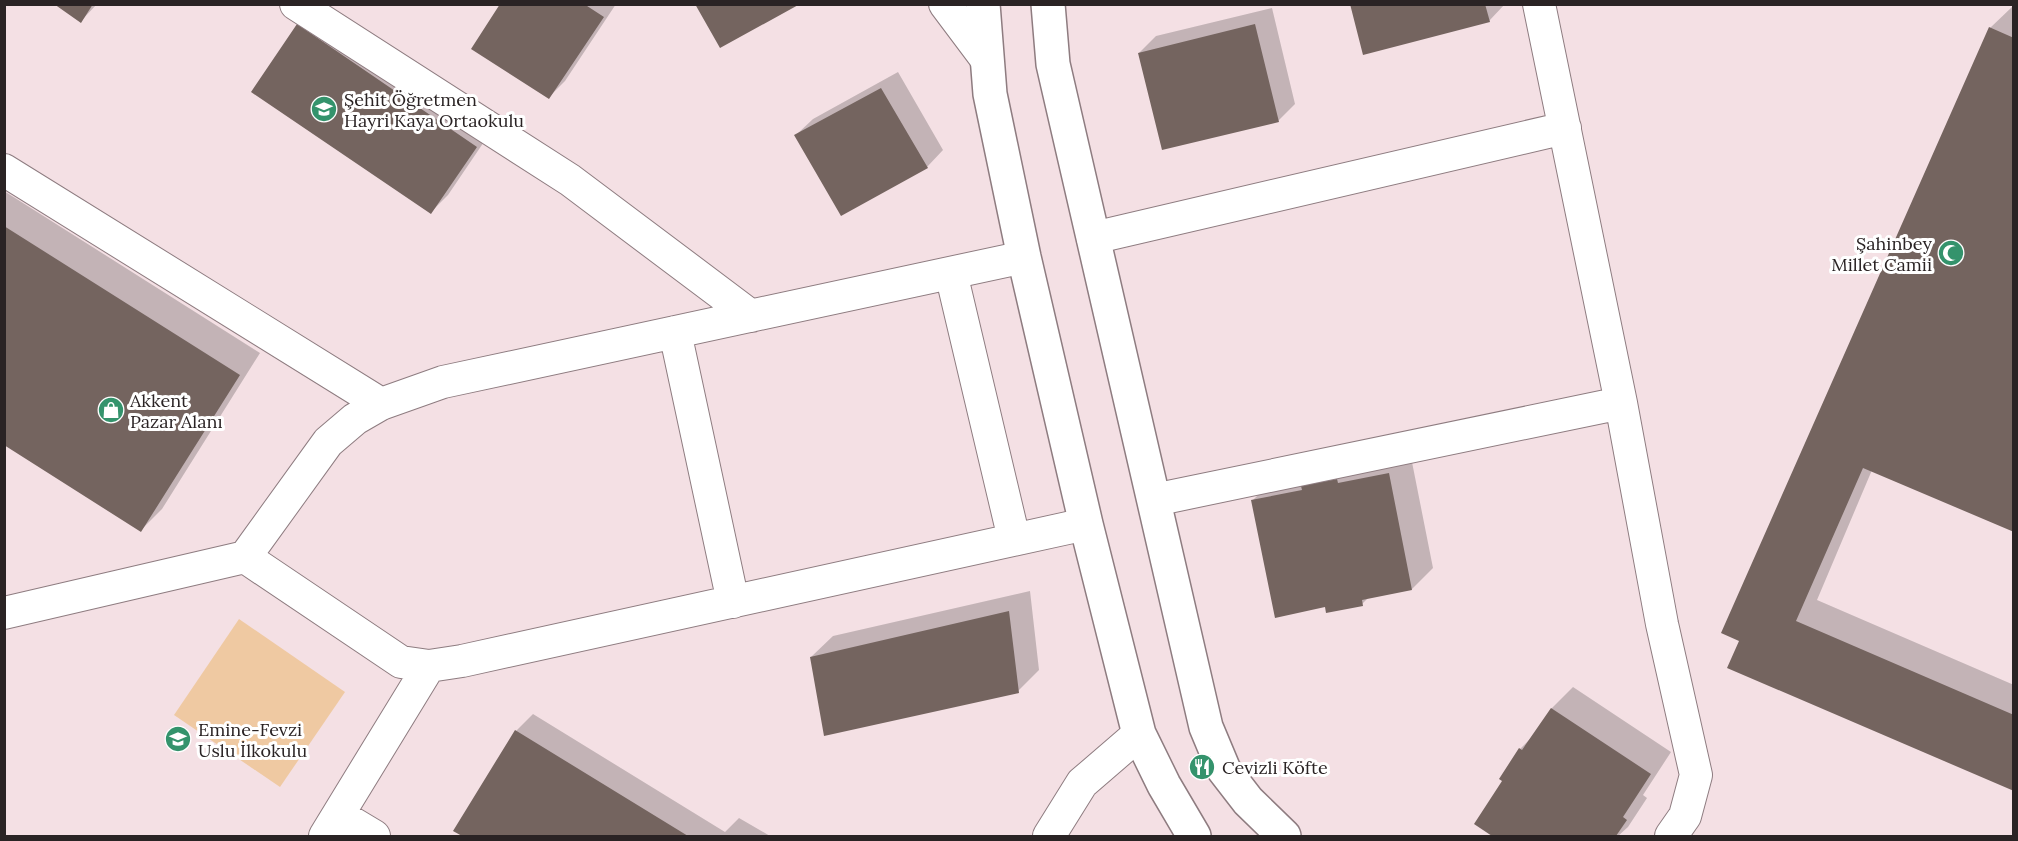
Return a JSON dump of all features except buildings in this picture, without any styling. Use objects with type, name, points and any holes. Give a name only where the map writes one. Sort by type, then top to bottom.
[{"type":"main road","points":[[983,4],[990,94],[1024,257],[1086,524],[1139,734],[1164,785],[1194,837]]},
{"type":"main road","points":[[1048,4],[1053,64],[1206,728],[1224,770],[1248,801],[1284,837]]},
{"type":"street","points":[[296,4],[570,180],[752,316]]},
{"type":"street","points":[[945,4],[987,60]]},
{"type":"street","points":[[1539,4],[1621,403],[1662,624],[1696,775],[1686,816],[1671,837]]},
{"type":"street","points":[[1093,238],[1565,128]]},
{"type":"street","points":[[4,170],[381,404]]},
{"type":"street","points":[[4,613],[245,557],[328,442],[355,419],[381,404],[443,382],[1024,257]]},
{"type":"street","points":[[951,273],[1014,539]]},
{"type":"street","points":[[675,332],[733,602]]},
{"type":"street","points":[[1154,500],[1621,403]]},
{"type":"street","points":[[245,557],[401,662],[429,666],[1086,524]]},
{"type":"street","points":[[374,837],[332,826],[429,666]]},
{"type":"street","points":[[1049,837],[1082,783],[1139,734]]},
{"type":"shaded area","points":[[239,619],[345,692],[280,787],[174,715]]},
{"type":"place","name":"Şehit Öğretmen Hayri Kaya Ortaokulu","points":[[324,109]]},
{"type":"place","name":"Şahinbey Millet Camii","points":[[1951,253]]},
{"type":"place","name":"Akkent Pazar Alanı","points":[[111,410]]},
{"type":"place","name":"Emine-Fevzi Uslu İlkokulu","points":[[178,739]]},
{"type":"place","name":"Cevizli Köfte","points":[[1202,767]]}]
